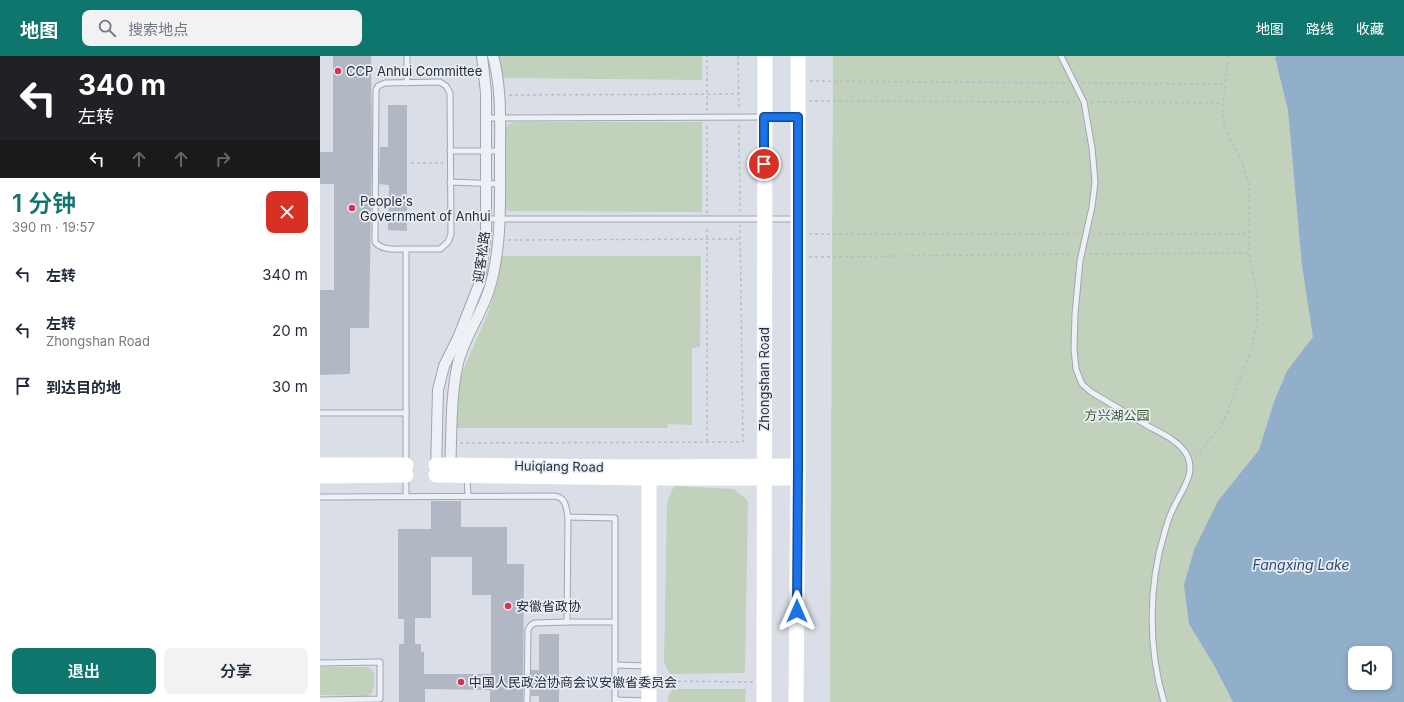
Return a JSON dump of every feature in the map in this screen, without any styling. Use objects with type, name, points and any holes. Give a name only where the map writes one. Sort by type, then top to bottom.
[{"type":"main road","name":"Zhongshan Road","points":[[764,702],[765,56]]},
{"type":"main road","points":[[796,702],[798,472],[798,56]]},
{"type":"main road","points":[[320,465],[406,470]]},
{"type":"main road","points":[[320,476],[406,470]]},
{"type":"main road","name":"Huiqiang Road","points":[[443,470],[798,472]]},
{"type":"main road","points":[[648,702],[649,472]]},
{"type":"street","name":"迎客松路","points":[[443,470],[438,390],[444,366],[458,338],[480,282],[486,231],[486,93],[482,56]]},
{"type":"street","name":"迎客松路","points":[[443,470],[451,443],[451,411],[458,362],[489,290],[500,219],[500,118],[497,72],[493,56]]},
{"type":"lane","points":[[407,56],[407,83]]},
{"type":"lane","points":[[1061,56],[1084,102],[1092,148],[1094,182],[1092,208],[1081,254],[1075,314],[1074,349],[1076,369],[1082,384],[1091,392],[1180,444],[1188,457],[1190,466],[1188,481],[1172,511],[1165,532],[1158,558],[1154,585],[1153,643],[1164,702]]},
{"type":"lane","points":[[386,83],[444,83],[450,93],[450,151],[451,234],[448,242],[440,249],[385,248],[378,246],[376,242],[376,88],[386,83]]},
{"type":"lane","points":[[486,118],[798,117]]},
{"type":"lane","points":[[450,151],[500,151]]},
{"type":"lane","points":[[450,182],[500,184]]},
{"type":"lane","points":[[486,219],[798,219]]},
{"type":"lane","points":[[406,249],[406,496]]},
{"type":"lane","points":[[320,413],[406,413]]},
{"type":"lane","points":[[467,470],[468,496]]},
{"type":"lane","points":[[320,496],[558,496],[565,502],[568,516],[567,622]]},
{"type":"lane","points":[[568,516],[615,518],[615,701],[648,702]]},
{"type":"lane","points":[[527,702],[528,630],[531,625],[535,623],[615,622]]},
{"type":"lane","points":[[320,663],[380,662],[380,699],[320,700]]},
{"type":"lane","points":[[615,665],[649,673]]},
{"type":"path","points":[[707,56],[707,442]]},
{"type":"path","points":[[451,443],[743,442],[738,56]]},
{"type":"path","points":[[1190,466],[1222,424],[1251,350],[1257,322],[1257,296],[1249,253],[1249,184],[1242,161],[1230,139],[1223,120],[1223,103],[1228,56]]},
{"type":"path","points":[[798,81],[1225,84]]},
{"type":"path","points":[[499,95],[739,94]]},
{"type":"path","points":[[798,101],[1223,103]]},
{"type":"path","points":[[411,163],[450,163]]},
{"type":"path","points":[[798,234],[1249,234]]},
{"type":"path","points":[[497,240],[740,239]]},
{"type":"path","points":[[798,257],[1249,253]]},
{"type":"path","points":[[649,673],[764,682]]},
{"type":"path","points":[[563,681],[615,681]]},
{"type":"green space","points":[[499,56],[702,56],[702,80],[502,78]]},
{"type":"green space","name":"方兴湖公园","points":[[833,56],[1404,56],[1404,702],[830,702]]},
{"type":"green space","points":[[515,122],[702,122],[702,212],[509,211],[505,208],[503,203],[505,129],[509,124]]},
{"type":"green space","points":[[501,256],[701,256],[700,347],[692,348],[692,425],[668,424],[667,428],[456,428],[458,385],[488,313],[496,288]]},
{"type":"green space","points":[[674,486],[734,489],[748,501],[745,673],[670,674],[664,663],[667,503]]},
{"type":"green space","points":[[320,667],[370,668],[374,675],[374,686],[371,694],[366,696],[320,695]]},
{"type":"green space","points":[[672,689],[746,689],[745,702],[668,702],[668,697]]},
{"type":"water","name":"Fangxing Lake","points":[[1404,56],[1404,702],[1233,702],[1214,665],[1189,624],[1184,585],[1194,550],[1218,501],[1259,450],[1274,402],[1287,371],[1313,337],[1302,265],[1288,110],[1275,57]]},
{"type":"building","name":"People's Government of Anhui","points":[[333,56],[371,56],[372,147],[369,328],[350,328],[350,374],[320,375],[320,290],[334,290],[334,184],[320,184],[320,152],[333,152]]},
{"type":"building","points":[[388,105],[407,105],[407,231],[388,230],[389,185],[379,184],[380,147],[388,147]]},
{"type":"building","name":"安徽省政协","points":[[431,501],[461,501],[461,527],[507,527],[507,564],[524,564],[523,702],[490,702],[490,690],[425,689],[425,702],[399,702],[399,644],[404,644],[404,619],[398,619],[398,529],[431,529]],"holes":[[[431,557],[472,557],[472,595],[491,595],[491,674],[424,674],[424,652],[421,652],[421,644],[415,644],[415,618],[431,618]]]},
{"type":"building","points":[[539,634],[559,634],[559,702],[539,702],[539,696],[531,696],[531,670],[539,670]]},
{"type":"place","name":"CCP Anhui Committee","points":[[338,71]]},
{"type":"place","name":"People's Government of Anhui","points":[[352,208]]},
{"type":"place","name":"安徽省政协","points":[[508,606]]},
{"type":"place","name":"中国人民政治协商会议安徽省委员会","points":[[461,682]]},
{"type":"route","points":[[764,164],[764,117],[798,117],[797,611]]}]
